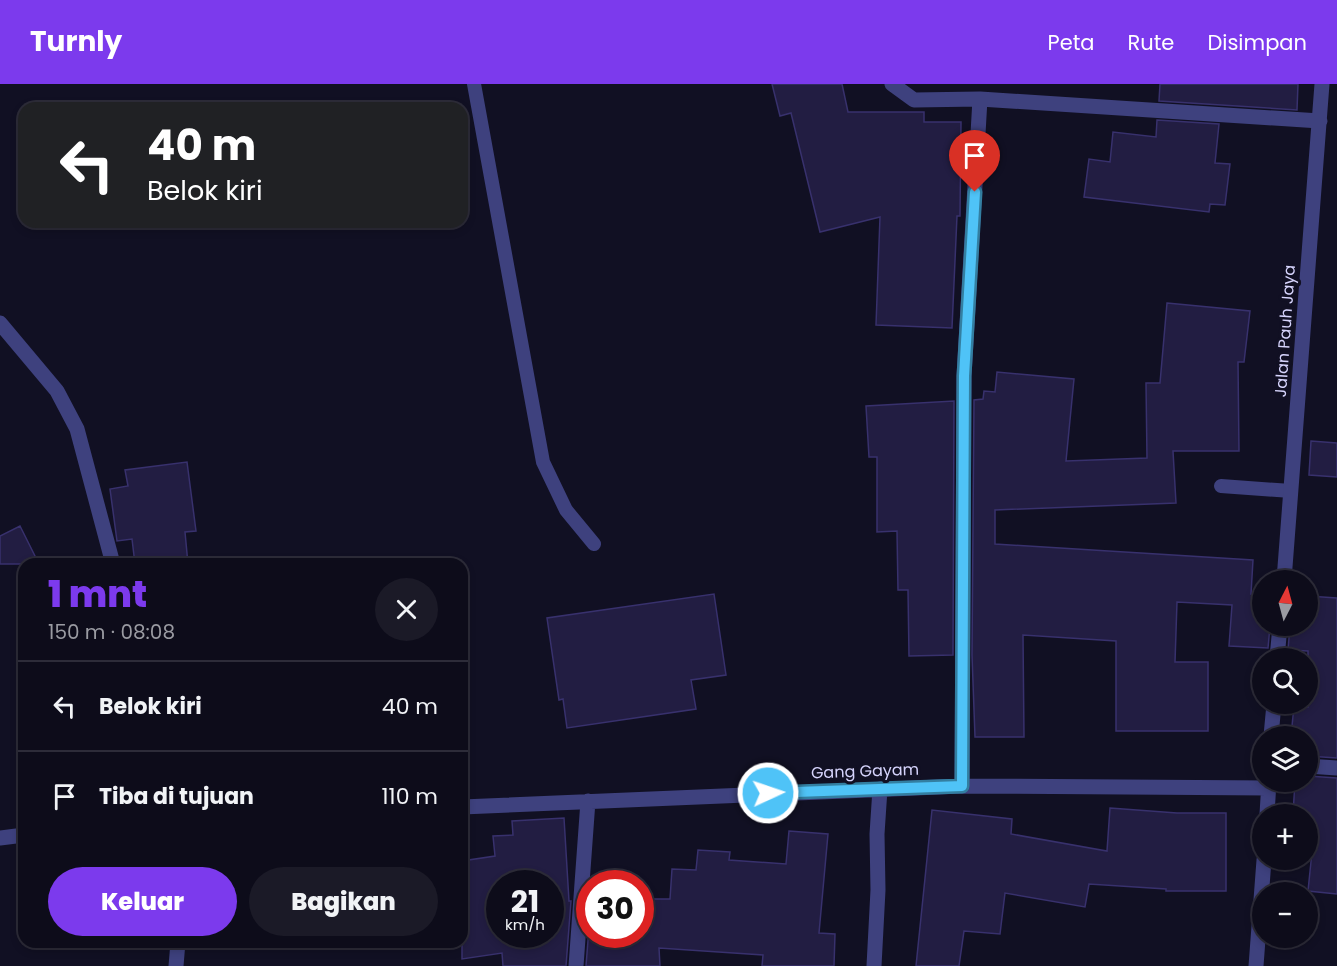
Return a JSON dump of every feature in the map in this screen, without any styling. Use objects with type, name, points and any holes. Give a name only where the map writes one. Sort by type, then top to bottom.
[{"type":"street","points":[[892,84],[914,100],[980,99],[1320,122]]},
{"type":"street","name":"Jalan Pauh Jaya","points":[[1285,570],[1322,84]]},
{"type":"street","points":[[962,786],[964,376],[980,99]]},
{"type":"street","points":[[0,323],[57,391],[77,429],[111,558]]},
{"type":"street","points":[[1318,767],[1337,768]]},
{"type":"street","name":"Gang Gayam","points":[[468,807],[962,786],[1252,785]]},
{"type":"street","points":[[874,966],[880,789]]},
{"type":"street","points":[[576,966],[588,801]]},
{"type":"street","points":[[0,838],[18,836]]},
{"type":"street","points":[[1256,966],[1263,870]]},
{"type":"street","points":[[176,966],[178,948]]},
{"type":"lane","points":[[474,84],[543,462],[566,510],[594,544]]},
{"type":"lane","points":[[1221,486],[1291,491]]},
{"type":"building","points":[[772,84],[842,84],[848,112],[924,112],[924,122],[961,122],[960,216],[957,216],[952,328],[876,325],[880,217],[820,232],[791,113],[780,116]]},
{"type":"building","points":[[1160,84],[1298,84],[1297,110],[1159,101]]},
{"type":"building","points":[[1157,120],[1219,124],[1215,163],[1230,164],[1225,205],[1210,204],[1209,212],[1084,197],[1089,159],[1110,162],[1113,132],[1156,137]]},
{"type":"building","points":[[1167,303],[1250,311],[1244,362],[1238,362],[1239,451],[1173,451],[1176,503],[995,510],[995,544],[1253,560],[1252,636],[1269,636],[1268,648],[1229,646],[1232,605],[1177,602],[1175,662],[1208,662],[1208,731],[1116,731],[1116,641],[1023,635],[1024,737],[975,737],[972,655],[974,400],[983,399],[984,391],[995,392],[997,372],[1074,379],[1066,461],[1147,458],[1146,383],[1160,383]]},
{"type":"building","points":[[954,401],[953,655],[909,656],[908,590],[898,590],[897,531],[877,532],[877,457],[869,457],[866,406]]},
{"type":"building","points":[[1311,441],[1337,443],[1337,477],[1309,475]]},
{"type":"building","points":[[187,462],[196,531],[185,532],[187,558],[134,558],[132,539],[117,541],[110,489],[128,486],[125,470]]},
{"type":"building","points":[[20,526],[36,558],[18,558],[18,564],[0,564],[0,536]]},
{"type":"building","points":[[714,594],[726,675],[691,680],[696,709],[567,728],[563,699],[559,700],[547,618]]},
{"type":"building","points":[[1318,597],[1337,598],[1337,758],[1318,757],[1318,726],[1292,726],[1293,714],[1318,714],[1318,648],[1288,648],[1289,636],[1318,636]]},
{"type":"building","points":[[1318,777],[1337,778],[1337,894],[1318,892],[1318,882],[1309,882],[1310,870],[1318,870],[1318,804],[1294,804],[1294,792],[1318,792]]},
{"type":"building","points":[[1110,808],[1177,813],[1226,813],[1226,891],[1166,891],[1166,889],[1089,884],[1085,907],[1005,893],[1000,934],[964,931],[959,966],[916,966],[932,810],[1012,819],[1011,834],[1107,851]]},
{"type":"building","points":[[564,818],[569,901],[571,901],[566,966],[503,966],[502,953],[462,959],[462,948],[468,948],[468,860],[495,856],[493,836],[513,835],[512,821]]},
{"type":"building","points":[[789,831],[828,834],[819,933],[835,934],[834,966],[762,966],[763,955],[659,948],[660,966],[586,966],[587,948],[654,948],[654,899],[670,899],[672,869],[696,870],[698,850],[730,852],[729,860],[786,864]]},
{"type":"route","points":[[768,793],[962,786],[964,376],[975,192]]}]
